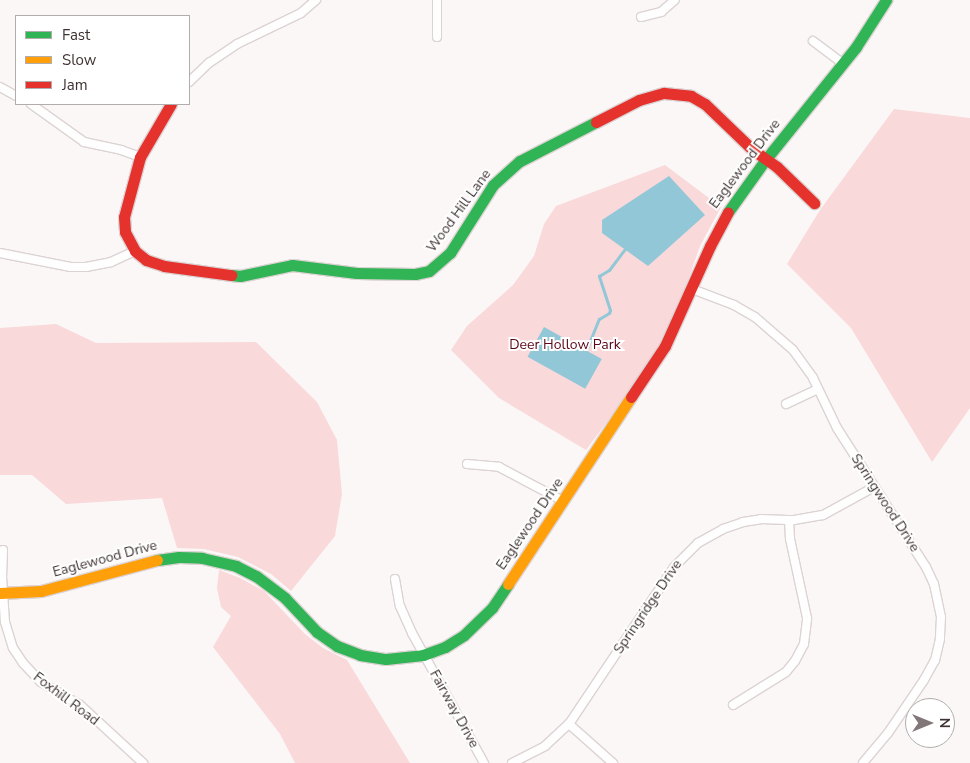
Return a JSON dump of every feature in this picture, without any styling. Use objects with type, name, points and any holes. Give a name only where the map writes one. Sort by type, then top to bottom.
[{"type":"main road","name":"Eaglewood Drive","points":[[1,593],[41,591],[156,560],[179,557],[202,558],[236,566],[256,576],[285,598],[317,632],[348,651],[386,659],[423,655],[455,642],[483,618],[665,346],[721,222],[766,159],[866,32],[886,0]]},
{"type":"main road","name":"Wood Hill Lane","points":[[135,251],[156,264],[234,276],[292,265],[348,273],[422,273],[435,268],[445,258],[488,191],[516,164],[530,155],[630,105],[656,94],[673,93],[699,100],[713,110],[753,150],[766,159],[814,203]]},
{"type":"main road","points":[[135,251],[125,232],[124,217],[129,193],[140,157],[170,105]]},
{"type":"street","points":[[190,81],[209,63],[237,44],[301,13],[316,0]]},
{"type":"street","points":[[437,0],[437,37]]},
{"type":"street","points":[[641,16],[661,12],[675,0]]},
{"type":"street","points":[[813,41],[842,64]]},
{"type":"street","points":[[0,87],[15,95]]},
{"type":"street","points":[[32,105],[62,124],[84,142],[122,150],[140,157]]},
{"type":"street","points":[[0,253],[71,267],[86,267],[111,262],[135,251]]},
{"type":"street","name":"Springwood Drive","points":[[692,289],[734,305],[766,324],[793,350],[818,389],[838,428],[930,574],[940,606],[941,628],[938,650],[930,670],[884,738],[863,763]]},
{"type":"street","points":[[786,404],[818,389]]},
{"type":"street","points":[[467,464],[498,467],[563,501]]},
{"type":"street","name":"Springridge Drive","points":[[512,763],[544,746],[569,724],[685,554],[706,538],[733,525],[761,519],[789,520],[813,518],[828,513],[874,486]]},
{"type":"street","points":[[733,706],[786,672],[795,661],[804,644],[807,618],[790,539],[789,520]]},
{"type":"street","name":"Foxhill Road","points":[[3,550],[1,593],[5,622],[10,638],[28,670],[41,682],[80,706],[143,763]]},
{"type":"street","name":"Fairway Drive","points":[[395,579],[400,606],[423,655],[484,763]]},
{"type":"street","points":[[569,724],[613,763]]},
{"type":"green space","points":[[894,109],[970,118],[970,408],[932,462],[851,328],[787,264],[820,210]]},
{"type":"green space","name":"Deer Hollow Park","points":[[665,165],[721,207],[700,246],[686,286],[660,344],[631,390],[586,450],[499,398],[451,350],[467,326],[513,285],[534,256],[544,224],[556,206]]},
{"type":"green space","points":[[56,324],[96,343],[256,342],[317,402],[337,440],[342,494],[335,536],[291,591],[271,574],[238,557],[204,549],[177,548],[162,498],[66,504],[32,475],[0,475],[0,328]]},
{"type":"green space","points":[[219,570],[240,578],[264,591],[305,634],[323,648],[347,660],[410,763],[295,763],[280,734],[213,647],[231,616],[221,607],[217,588]]},
{"type":"water","points":[[669,176],[705,215],[648,266],[602,233],[602,220]]},
{"type":"water","points":[[544,327],[602,359],[585,389],[528,357]]},
{"type":"waterway","points":[[585,353],[599,319],[609,313],[610,310],[599,276],[609,270],[627,246]]},
{"type":"traffic: fast","points":[[728,212],[766,159],[856,47],[886,0]]},
{"type":"traffic: fast","points":[[231,275],[240,276],[292,265],[357,273],[415,274],[429,271],[450,253],[493,185],[520,161],[596,122]]},
{"type":"traffic: fast","points":[[157,560],[179,557],[202,558],[236,566],[256,576],[285,598],[317,632],[337,646],[360,655],[386,659],[423,655],[445,647],[464,635],[492,608],[508,584]]},
{"type":"traffic: slow","points":[[508,584],[631,397]]},
{"type":"traffic: slow","points":[[0,593],[41,591],[157,560]]},
{"type":"traffic: jam","points":[[596,122],[639,100],[664,93],[691,96],[705,104],[753,150],[777,167],[814,203]]},
{"type":"traffic: jam","points":[[170,105],[140,157],[124,217],[125,232],[135,251],[146,260],[164,266],[231,275]]},
{"type":"traffic: jam","points":[[631,397],[665,346],[710,246],[728,212]]}]
